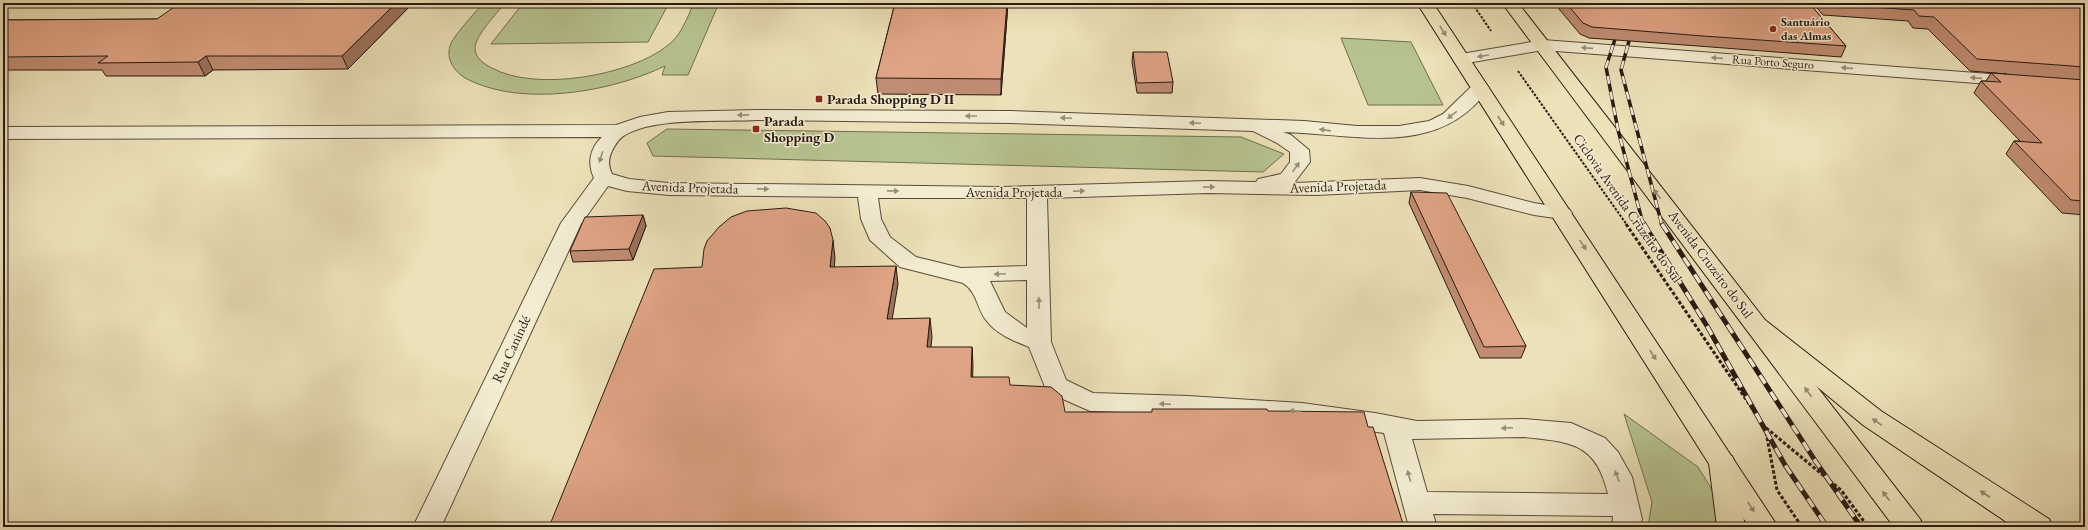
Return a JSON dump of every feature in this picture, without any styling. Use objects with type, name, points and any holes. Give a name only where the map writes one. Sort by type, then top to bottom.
[{"type":"main road","points":[[1425,3],[1764,527]]},
{"type":"main road","name":"Avenida Cruzeiro do Sul","points":[[1510,3],[1910,527]]},
{"type":"main road","points":[[1757,325],[1872,418],[2039,527]]},
{"type":"main road","points":[[1722,463],[1731,527]]},
{"type":"street","name":"Rua Porto Seguro","points":[[1461,59],[1543,45],[2030,82]]},
{"type":"street","points":[[3,133],[618,131],[640,123],[668,118],[758,115],[1010,117],[1243,124],[1304,127],[1343,132],[1423,128],[1448,118],[1480,88]]},
{"type":"street","points":[[1243,124],[1264,130],[1284,139],[1299,150],[1300,162],[1288,178],[1250,187]]},
{"type":"street","points":[[604,178],[599,168],[599,158],[606,143],[618,131]]},
{"type":"street","name":"Avenida Projetada","points":[[604,178],[627,185],[670,189],[867,191],[1037,192],[1250,187],[1316,189],[1420,184],[1468,192],[1534,209],[1562,213]]},
{"type":"street","name":"Rua Canindé","points":[[427,527],[571,223],[604,178]]},
{"type":"street","points":[[867,191],[871,219],[880,240],[908,262],[971,278],[981,285],[995,316],[1015,332],[1039,342]]},
{"type":"street","points":[[1037,192],[1039,342],[1056,386],[1090,402],[1188,405],[1302,412],[1375,422],[1416,431],[1524,428],[1571,433],[1596,444],[1609,458],[1618,477],[1625,516],[1420,515],[1395,427]]},
{"type":"street","points":[[890,274],[960,275],[1038,273]]},
{"type":"path","name":"Ciclovia Avenida Cruzeiro do Sul","points":[[1472,3],[1504,52],[1576,151],[1765,427],[1841,490],[1868,527]]},
{"type":"path","name":"Ciclovia Avenida Cruzeiro do Sul","points":[[1765,427],[1777,490],[1802,527]]},
{"type":"green space","points":[[483,3],[505,3],[487,25],[476,43],[475,52],[480,60],[492,68],[510,75],[532,79],[556,79],[581,77],[606,72],[650,57],[672,42],[683,26],[694,3],[719,3],[688,75],[662,75],[665,66],[619,83],[593,89],[566,93],[539,94],[512,92],[487,87],[465,78],[454,68],[449,56],[450,46],[459,31]]},
{"type":"green space","points":[[523,3],[669,3],[648,42],[491,44]]},
{"type":"green space","points":[[1341,38],[1411,42],[1443,105],[1368,105]]},
{"type":"green space","points":[[667,129],[1241,137],[1284,154],[1263,172],[653,156],[647,143]]},
{"type":"green space","points":[[1624,414],[1698,467],[1735,527],[1648,527],[1652,502]]},
{"type":"building","points":[[180,3],[396,3],[342,56],[206,56],[198,62],[98,63],[108,56],[3,57],[3,20],[157,19]]},
{"type":"building","points":[[895,3],[1007,3],[1001,79],[876,78]]},
{"type":"building","points":[[1566,3],[1724,3],[1743,6],[1741,3],[1809,3],[1846,46],[1592,27],[1583,23]]},
{"type":"building","points":[[1827,3],[2085,3],[2085,67],[1977,59],[1934,17],[1919,16],[1914,10]]},
{"type":"building","points":[[1133,52],[1167,52],[1173,82],[1137,83]]},
{"type":"building","points":[[1991,73],[2085,80],[2085,201],[2071,200],[2014,141],[2042,143],[1981,81],[2001,82]]},
{"type":"building","points":[[1411,192],[1447,193],[1526,346],[1484,347]]},
{"type":"building","points":[[786,208],[816,213],[825,221],[830,228],[833,240],[830,267],[896,266],[887,319],[930,318],[927,347],[972,347],[971,377],[1009,377],[1010,385],[1051,387],[1062,396],[1065,412],[1152,412],[1152,409],[1267,409],[1268,411],[1364,412],[1368,427],[1373,427],[1404,527],[549,527],[654,269],[702,267],[704,249],[707,241],[719,227],[731,217],[747,211]]},
{"type":"building","points":[[643,215],[629,249],[570,251],[585,217]]},
{"type":"railway","points":[[1618,30],[1606,67],[1618,130],[1642,220],[1645,225]]},
{"type":"railway","points":[[1632,30],[1621,70],[1662,225]]},
{"type":"railway","points":[[1644,224],[1707,326],[1785,465],[1827,527]]},
{"type":"railway","points":[[1662,224],[1816,462],[1861,527]]},
{"type":"place","name":"Santuário das Almas","points":[[1773,29]]},
{"type":"place","name":"Parada Shopping D II","points":[[819,99]]},
{"type":"place","name":"Parada Shopping D","points":[[756,129]]}]
